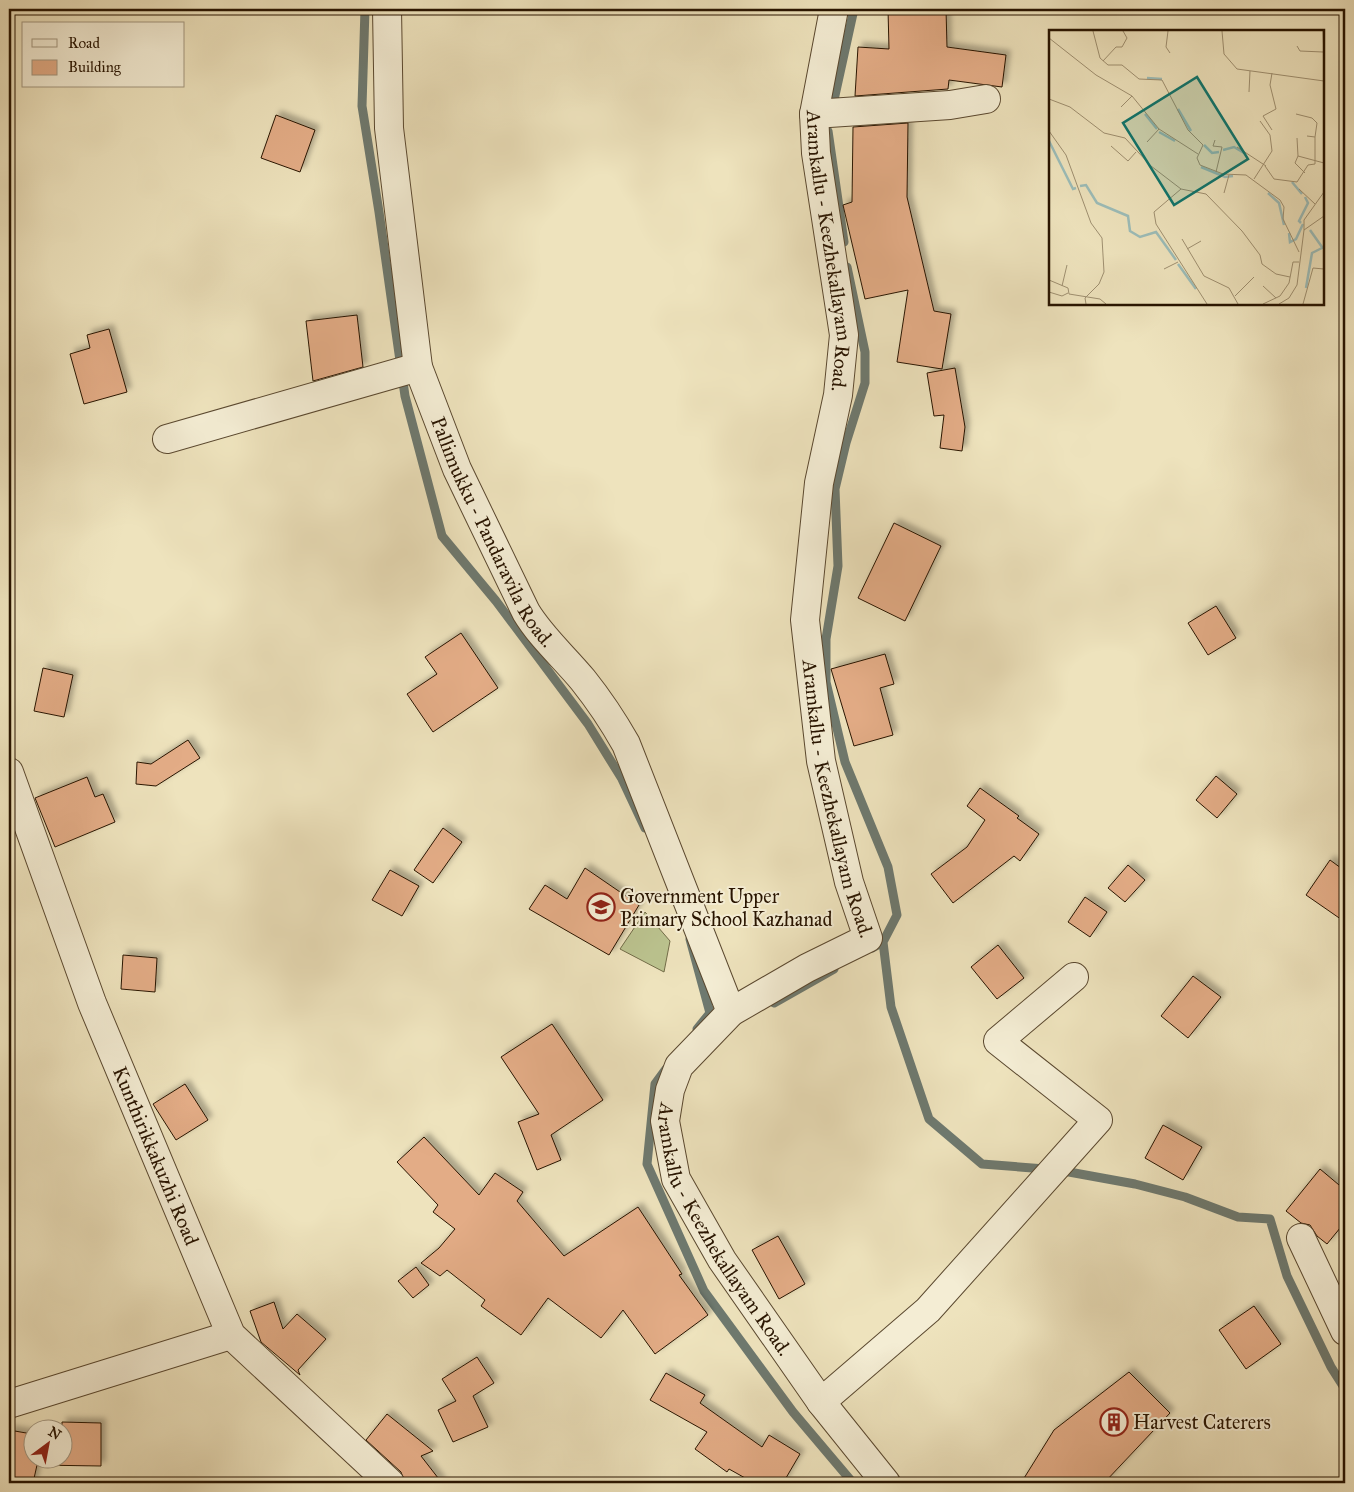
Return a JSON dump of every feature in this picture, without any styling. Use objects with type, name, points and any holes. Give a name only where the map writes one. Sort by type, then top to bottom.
[{"type":"street","name":"Pallimukku - Pandaravila Road.","points":[[387,9],[389,128],[418,367],[456,469],[526,612],[534,626],[583,680],[610,715],[626,744],[724,1019]]},
{"type":"street","name":"Aramkallu - Keezhekallayam Road.","points":[[834,9],[814,114],[816,153],[844,335],[838,395],[819,483],[805,620],[822,761],[849,882],[868,938],[807,968],[724,1019],[679,1066],[670,1090],[665,1121],[676,1179],[722,1260],[821,1402],[886,1483]]},
{"type":"street","points":[[814,114],[950,105],[986,99]]},
{"type":"street","points":[[167,439],[418,367]]},
{"type":"street","name":"Kunthirikkakuzhi Road","points":[[9,772],[92,1003],[231,1335],[390,1483]]},
{"type":"street","points":[[821,1402],[928,1310],[1098,1120],[998,1042],[1074,976]]},
{"type":"street","points":[[1301,1238],[1345,1331]]},
{"type":"street","points":[[9,1404],[231,1335]]},
{"type":"green space","points":[[645,912],[670,941],[664,972],[620,949]]},
{"type":"building","points":[[888,9],[946,9],[947,47],[1006,55],[1002,87],[949,80],[948,89],[855,96],[858,47],[889,49]]},
{"type":"building","points":[[276,115],[315,130],[300,172],[261,158]]},
{"type":"building","points":[[908,123],[907,197],[934,311],[951,314],[942,369],[897,362],[908,290],[865,299],[843,205],[852,202],[853,127]]},
{"type":"building","points":[[357,315],[363,367],[313,381],[306,321]]},
{"type":"building","points":[[109,329],[127,392],[84,404],[70,354],[90,348],[87,335]]},
{"type":"building","points":[[955,368],[965,427],[962,451],[940,448],[944,415],[934,416],[927,373]]},
{"type":"building","points":[[894,523],[941,546],[905,621],[858,598]]},
{"type":"building","points":[[1216,606],[1236,638],[1208,655],[1188,623]]},
{"type":"building","points":[[461,633],[498,688],[433,732],[407,694],[437,674],[425,657]]},
{"type":"building","points":[[885,654],[894,684],[880,688],[893,735],[854,746],[831,669]]},
{"type":"building","points":[[43,668],[73,675],[64,717],[34,711]]},
{"type":"building","points":[[188,740],[200,758],[156,786],[136,784],[137,762],[151,764]]},
{"type":"building","points":[[1216,776],[1237,794],[1217,818],[1196,800]]},
{"type":"building","points":[[87,777],[95,797],[103,794],[115,822],[55,847],[35,798]]},
{"type":"building","points":[[980,788],[1019,816],[1017,818],[1039,834],[1020,861],[1014,856],[953,903],[931,874],[967,847],[985,820],[967,806]]},
{"type":"building","points":[[443,828],[462,842],[433,883],[414,870]]},
{"type":"building","points":[[1330,860],[1345,871],[1345,922],[1306,895]]},
{"type":"building","points":[[1128,865],[1145,880],[1125,902],[1108,888]]},
{"type":"building","points":[[585,868],[639,905],[609,955],[529,909],[545,885],[567,899]]},
{"type":"building","points":[[390,870],[419,886],[402,916],[372,900]]},
{"type":"building","points":[[1085,897],[1107,912],[1090,937],[1068,922]]},
{"type":"building","points":[[998,945],[1024,978],[997,999],[971,967]]},
{"type":"building","points":[[123,955],[157,958],[155,992],[121,989]]},
{"type":"building","points":[[1193,976],[1221,997],[1188,1038],[1161,1016]]},
{"type":"building","points":[[552,1024],[603,1100],[551,1135],[561,1160],[537,1170],[518,1122],[539,1114],[501,1057]]},
{"type":"building","points":[[185,1084],[208,1120],[176,1140],[153,1104]]},
{"type":"building","points":[[1163,1125],[1202,1147],[1183,1180],[1145,1158]]},
{"type":"building","points":[[424,1137],[479,1195],[495,1173],[523,1192],[517,1201],[564,1256],[638,1207],[682,1274],[679,1275],[708,1315],[655,1354],[623,1310],[601,1338],[548,1298],[521,1335],[481,1306],[485,1300],[447,1270],[440,1276],[421,1263],[439,1248],[455,1229],[433,1212],[438,1205],[397,1162]]},
{"type":"building","points":[[1320,1169],[1345,1190],[1345,1222],[1327,1244],[1317,1236],[1310,1225],[1301,1223],[1286,1211]]},
{"type":"building","points":[[778,1236],[805,1284],[779,1299],[752,1250]]},
{"type":"building","points":[[416,1267],[429,1285],[413,1298],[398,1281]]},
{"type":"building","points":[[274,1302],[283,1329],[297,1314],[326,1339],[298,1370],[300,1375],[261,1342],[250,1311]]},
{"type":"building","points":[[1254,1306],[1281,1344],[1246,1369],[1219,1330]]},
{"type":"building","points":[[477,1357],[494,1383],[473,1396],[488,1427],[453,1442],[438,1410],[456,1401],[442,1379]]},
{"type":"building","name":"Harvest Caterers","points":[[1129,1372],[1170,1413],[1104,1483],[1021,1483],[1054,1430]]},
{"type":"building","points":[[666,1373],[705,1395],[700,1403],[762,1447],[769,1435],[800,1454],[783,1483],[754,1483],[729,1469],[727,1472],[695,1449],[707,1432],[650,1400]]},
{"type":"building","points":[[387,1414],[433,1451],[421,1456],[442,1483],[405,1483],[401,1472],[366,1440]]},
{"type":"building","points":[[72,1422],[101,1423],[101,1466],[72,1466]]},
{"type":"building","points":[[9,1430],[22,1432],[22,1470],[36,1470],[33,1483],[9,1483]]},
{"type":"waterway","points":[[365,9],[362,106],[405,396],[442,536],[496,601],[588,724],[622,779],[645,828]]},
{"type":"waterway","points":[[832,109],[854,9]]},
{"type":"waterway","points":[[828,131],[844,242]]},
{"type":"waterway","points":[[847,267],[865,352],[865,383],[846,443],[835,489],[838,566],[826,639],[826,682],[845,762],[888,867],[897,915],[883,942],[872,948]]},
{"type":"waterway","points":[[690,939],[710,1013]]},
{"type":"waterway","points":[[883,942],[891,1007],[929,1119],[982,1164],[1058,1170],[1135,1184],[1185,1197],[1238,1217],[1270,1219],[1287,1276],[1331,1367],[1345,1389]]},
{"type":"waterway","points":[[774,1003],[834,969]]},
{"type":"waterway","points":[[697,1029],[710,1013],[721,1015]]},
{"type":"waterway","points":[[666,1069],[655,1084],[647,1164],[704,1291],[793,1412],[853,1483]]},
{"type":"place","name":"Government Upper Primary School Kazhanad","points":[[601,907]]},
{"type":"place","name":"Harvest Caterers","points":[[1114,1422]]}]
